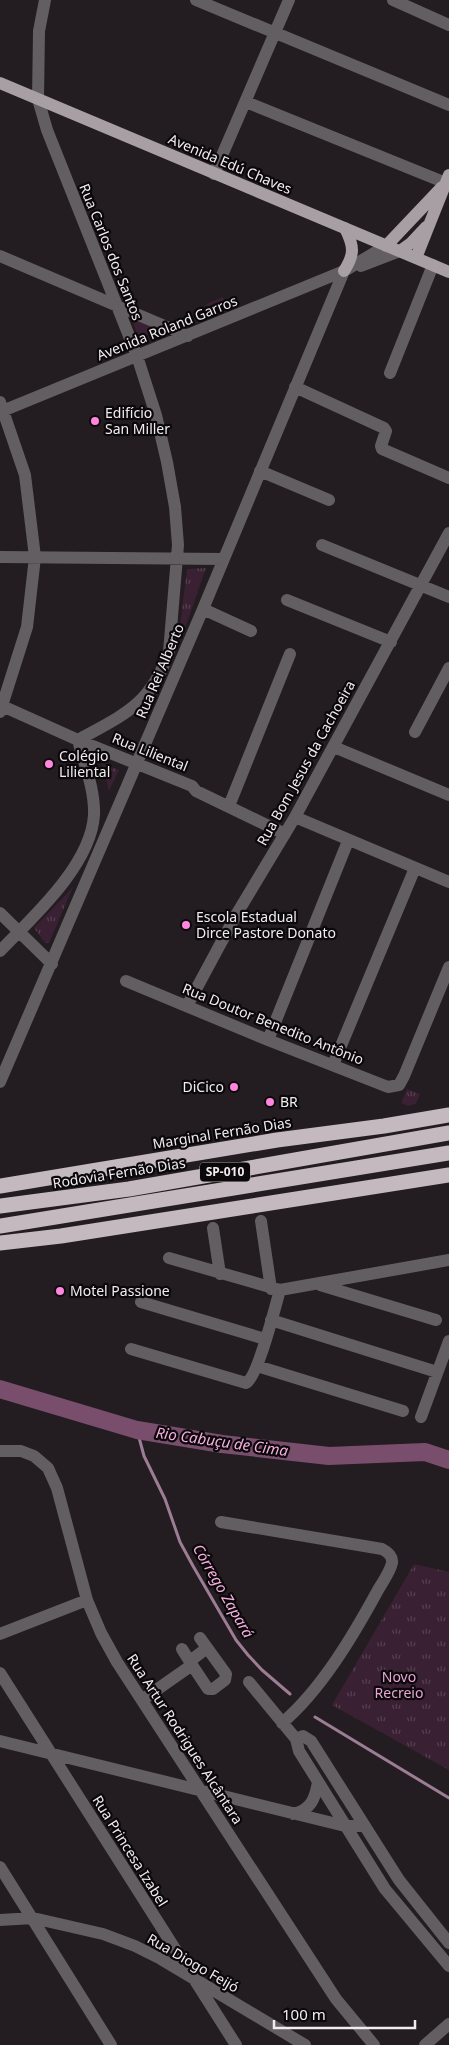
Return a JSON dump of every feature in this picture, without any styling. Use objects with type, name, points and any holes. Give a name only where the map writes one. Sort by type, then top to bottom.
[{"type":"highway","name":"Marginal Fernão Dias","points":[[0,1186],[276,1140],[384,1126],[449,1115]]},
{"type":"highway","name":"Rodovia Fernão Dias","points":[[0,1206],[129,1189],[449,1133]]},
{"type":"highway","name":"SP-010","points":[[0,1226],[449,1153]]},
{"type":"highway","points":[[0,1243],[61,1236],[449,1175]]},
{"type":"main road","name":"Avenida Edú Chaves","points":[[0,83],[449,272]]},
{"type":"main road","name":"Avenida Roland Garros","points":[[400,251],[411,243],[431,222],[447,179]]},
{"type":"main road","name":"Avenida Roland Garros","points":[[386,246],[447,179]]},
{"type":"main road","points":[[416,258],[431,222]]},
{"type":"main road","points":[[344,271],[351,262],[352,255],[350,237],[345,228]]},
{"type":"street","name":"Rua Carlos dos Santos","points":[[45,0],[39,31],[38,99],[47,130],[137,356],[156,415],[175,507],[178,559],[169,652],[160,673],[146,696],[138,703],[120,716],[78,740]]},
{"type":"street","points":[[196,0],[449,105]]},
{"type":"street","points":[[214,174],[289,0]]},
{"type":"street","points":[[394,0],[449,25]]},
{"type":"street","points":[[246,102],[447,179]]},
{"type":"street","name":"Avenida Roland Garros","points":[[344,271],[386,246]]},
{"type":"street","name":"Avenida Roland Garros","points":[[1,408],[188,336],[344,271],[385,258],[400,251]]},
{"type":"street","points":[[0,256],[188,336]]},
{"type":"street","points":[[390,374],[433,265]]},
{"type":"street","name":"Rua Rei Alberto","points":[[0,1082],[203,609],[344,271]]},
{"type":"street","points":[[310,285],[323,292],[328,310]]},
{"type":"street","points":[[296,387],[384,428],[386,434],[381,447],[384,451],[449,478]]},
{"type":"street","points":[[1,408],[25,475],[35,557],[27,627],[1,708]]},
{"type":"street","points":[[260,471],[329,500]]},
{"type":"street","name":"Rua Bom Jesus da Cachoeira","points":[[187,1006],[236,915],[286,834],[449,533]]},
{"type":"street","points":[[322,545],[449,597]]},
{"type":"street","points":[[0,557],[224,559]]},
{"type":"street","points":[[287,600],[391,642]]},
{"type":"street","points":[[203,609],[251,631]]},
{"type":"street","points":[[229,806],[290,654]]},
{"type":"street","points":[[415,732],[449,668]]},
{"type":"street","name":"Rua Liliental","points":[[1,708],[192,786],[196,791],[286,834]]},
{"type":"street","points":[[0,951],[64,883],[74,869],[90,830],[94,816],[93,802],[78,740]]},
{"type":"street","points":[[334,746],[449,795]]},
{"type":"street","points":[[295,817],[348,841],[449,882]]},
{"type":"street","points":[[268,1040],[348,841]]},
{"type":"street","points":[[332,1065],[415,868]]},
{"type":"street","points":[[0,913],[52,964]]},
{"type":"street","name":"Rua Doutor Benedito Antônio","points":[[126,980],[268,1040],[388,1087],[399,1085],[404,1076],[449,967]]},
{"type":"street","points":[[131,1349],[243,1383],[250,1380],[257,1366],[271,1320],[276,1290],[261,1221]]},
{"type":"street","points":[[213,1228],[220,1274]]},
{"type":"street","points":[[169,1258],[276,1290],[449,1260]]},
{"type":"street","points":[[317,1284],[436,1320]]},
{"type":"street","points":[[141,1302],[265,1339]]},
{"type":"street","points":[[271,1320],[437,1372]]},
{"type":"street","points":[[421,1417],[449,1341]]},
{"type":"street","points":[[257,1366],[403,1411]]},
{"type":"street","name":"Rua Artur Rodrigues Alcântara","points":[[1,1451],[21,1451],[34,1456],[48,1468],[57,1488],[87,1600],[101,1633],[117,1662],[336,1999],[374,2045]]},
{"type":"street","points":[[221,1522],[382,1549],[391,1556],[392,1565],[329,1670],[311,1694],[282,1724]]},
{"type":"street","points":[[0,1634],[87,1600]]},
{"type":"street","points":[[142,1700],[191,1663],[204,1643],[226,1674],[225,1680],[213,1689],[208,1689],[191,1663],[182,1649]]},
{"type":"street","name":"Rua Princesa Izabel","points":[[0,1673],[236,2045]]},
{"type":"street","points":[[249,1682],[296,1739],[299,1751],[385,1889],[449,1966]]},
{"type":"street","points":[[296,1739],[303,1736],[311,1741],[399,1880],[449,1943]]},
{"type":"street","points":[[0,1741],[293,1814],[345,1826],[365,1826]]},
{"type":"street","points":[[293,1814],[308,1808],[314,1801],[318,1782]]},
{"type":"street","points":[[0,1867],[111,2045]]},
{"type":"street","points":[[408,1917],[420,1906]]},
{"type":"street","name":"Rua Diogo Feijó","points":[[0,1920],[33,1918],[70,1925],[127,1943],[161,1959],[306,2045]]},
{"type":"street","points":[[425,2045],[449,2024]]},
{"type":"green space","points":[[223,297],[227,306],[210,313],[206,304]]},
{"type":"green space","points":[[136,318],[158,331],[140,338],[138,337],[133,321]]},
{"type":"green space","points":[[206,568],[183,634],[179,634],[187,569]]},
{"type":"green space","points":[[102,764],[119,770],[109,791]]},
{"type":"green space","points":[[73,887],[49,943],[45,943],[34,928]]},
{"type":"green space","points":[[407,1089],[420,1094],[416,1104],[408,1106],[401,1103]]},
{"type":"green space","name":"Novo Recreio","points":[[414,1564],[449,1572],[449,1770],[332,1705]]},
{"type":"waterway","name":"Rio Cabuçu de Cima","points":[[0,1389],[137,1430],[222,1444],[329,1456],[425,1452],[449,1460]]},
{"type":"waterway","name":"Córrego Zapará","points":[[137,1430],[144,1456],[165,1499],[180,1542],[193,1566],[236,1640],[262,1670],[290,1694]]},
{"type":"waterway","name":"Córrego Zapará","points":[[315,1717],[449,1798]]},
{"type":"place","name":"Edifício San Miller","points":[[95,421]]},
{"type":"place","name":"Colégio Liliental","points":[[49,764]]},
{"type":"place","name":"Escola Estadual Dirce Pastore Donato","points":[[186,925]]},
{"type":"place","name":"DiCico","points":[[234,1087]]},
{"type":"place","name":"BR","points":[[270,1102]]},
{"type":"place","name":"Motel Passione","points":[[60,1291]]}]
